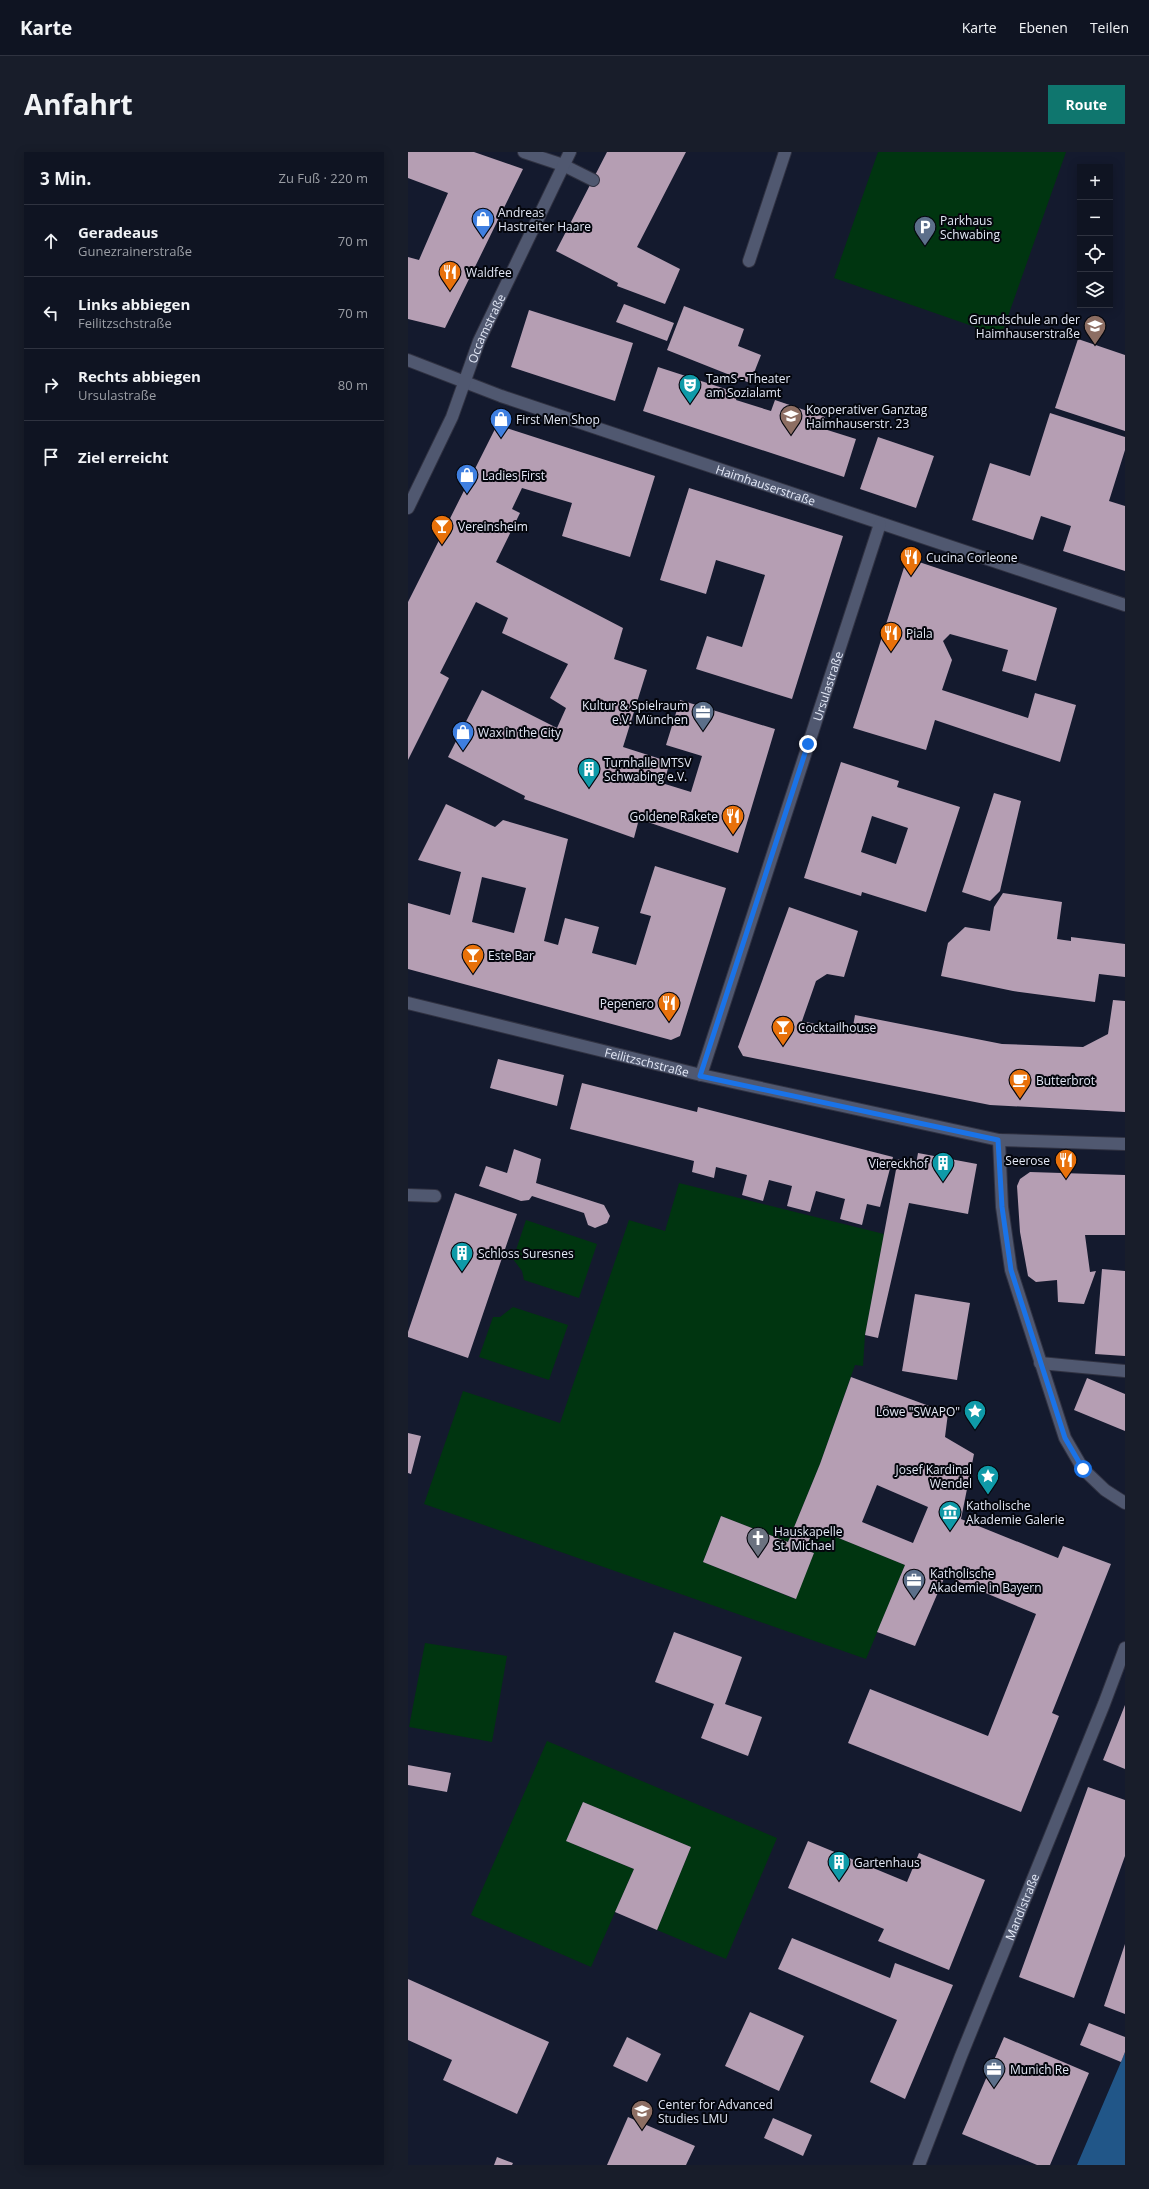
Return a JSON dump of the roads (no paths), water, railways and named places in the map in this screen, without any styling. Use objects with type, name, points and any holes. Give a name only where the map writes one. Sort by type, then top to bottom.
[{"type":"street","points":[[524,152],[563,165],[593,180]]},
{"type":"street","name":"Occamstraße","points":[[408,508],[452,417],[479,341],[570,152]]},
{"type":"street","points":[[749,261],[785,152]]},
{"type":"street","name":"Haimhauserstraße","points":[[408,360],[509,399],[1125,605]]},
{"type":"street","name":"Ursulastraße","points":[[700,1076],[880,524]]},
{"type":"street","name":"Feilitzschstraße","points":[[408,1003],[700,1076],[998,1140],[1125,1144]]},
{"type":"street","points":[[998,1140],[1002,1207],[1011,1270],[1065,1438],[1083,1469],[1105,1490],[1125,1503]]},
{"type":"street","points":[[408,1195],[435,1196]]},
{"type":"street","points":[[1040,1363],[1125,1371]]},
{"type":"street","name":"Mandlstraße","points":[[919,2165],[961,2056],[1104,1704],[1125,1648]]},
{"type":"water","points":[[1125,2052],[1125,2165],[1077,2165],[1121,2062]]},
{"type":"place","name":"Andreas Hastreiter Haare","points":[[483,238]]},
{"type":"place","name":"Parkhaus Schwabing","points":[[925,246]]},
{"type":"place","name":"Waldfee","points":[[450,292]]},
{"type":"place","name":"Grundschule an der Haimhauserstraße","points":[[1095,346]]},
{"type":"place","name":"TamS - Theater am Sozialamt","points":[[690,404]]},
{"type":"place","name":"Kooperativer Ganztag Haimhauserstr. 23","points":[[791,436]]},
{"type":"place","name":"First Men Shop","points":[[501,438]]},
{"type":"place","name":"Ladies First","points":[[467,494]]},
{"type":"place","name":"Vereinsheim","points":[[442,546]]},
{"type":"place","name":"Cucina Corleone","points":[[911,576]]},
{"type":"place","name":"Piala","points":[[891,652]]},
{"type":"place","name":"Kultur & Spielraum e.V. München","points":[[703,732]]},
{"type":"place","name":"Wax in the City","points":[[463,752]]},
{"type":"place","name":"Turnhalle MTSV Schwabing e.V.","points":[[589,788]]},
{"type":"place","name":"Goldene Rakete","points":[[733,836]]},
{"type":"place","name":"Este Bar","points":[[473,974]]},
{"type":"place","name":"Pepenero","points":[[669,1022]]},
{"type":"place","name":"Cocktailhouse","points":[[783,1046]]},
{"type":"place","name":"Butterbrot","points":[[1020,1100]]},
{"type":"place","name":"Seerose","points":[[1066,1180]]},
{"type":"place","name":"Viereckhof","points":[[943,1182]]},
{"type":"place","name":"Schloss Suresnes","points":[[462,1272]]},
{"type":"place","name":"Löwe \"SWAPO\"","points":[[975,1430]]},
{"type":"place","name":"Josef Kardinal Wendel","points":[[988,1496]]},
{"type":"place","name":"Katholische Akademie Galerie","points":[[950,1532]]},
{"type":"place","name":"Hauskapelle St. Michael","points":[[758,1558]]},
{"type":"place","name":"Katholische Akademie in Bayern","points":[[914,1600]]},
{"type":"place","name":"Gartenhaus","points":[[839,1882]]},
{"type":"place","name":"Munich Re","points":[[994,2088]]},
{"type":"place","name":"Center for Advanced Studies LMU","points":[[642,2130]]}]
